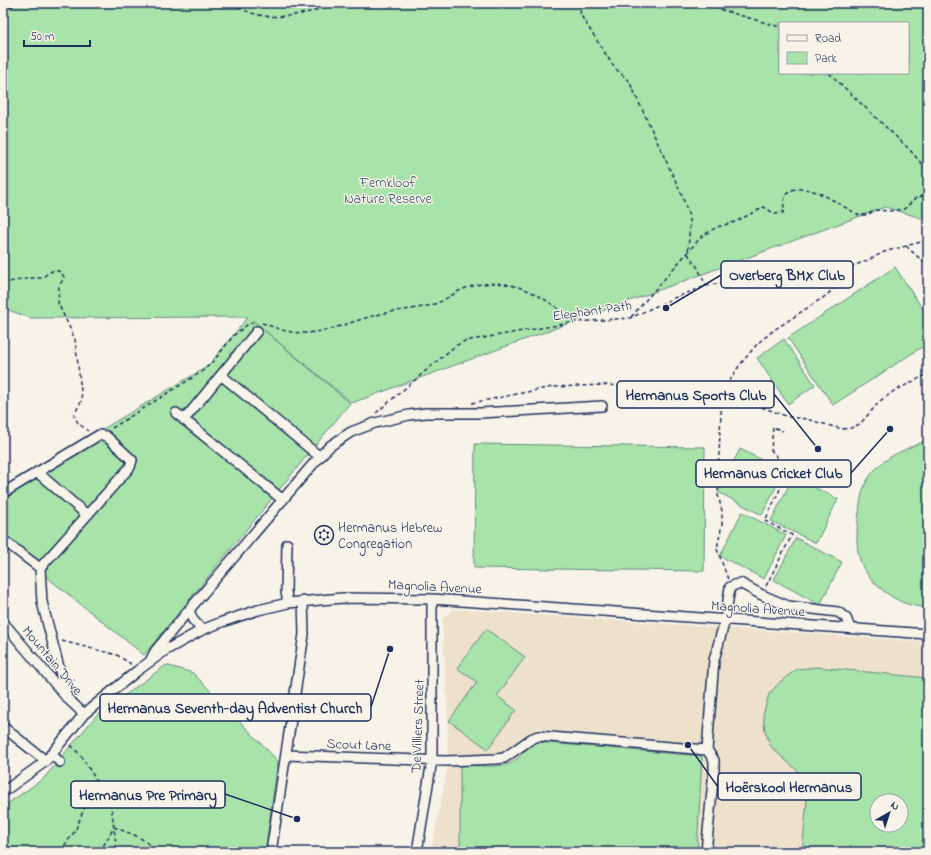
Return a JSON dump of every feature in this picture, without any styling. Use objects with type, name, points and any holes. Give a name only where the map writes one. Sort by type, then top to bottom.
[{"type":"street","points":[[184,420],[221,375],[257,326]]},
{"type":"street","points":[[221,375],[320,457]]},
{"type":"street","points":[[149,662],[156,650],[282,500],[337,440],[358,429],[392,419],[426,413],[480,413],[602,406]]},
{"type":"street","points":[[176,413],[282,500]]},
{"type":"street","points":[[3,493],[99,435],[130,457],[132,463],[40,568],[42,602],[67,698]]},
{"type":"street","points":[[37,472],[87,515]]},
{"type":"street","points":[[3,540],[40,568]]},
{"type":"street","points":[[287,544],[286,592],[288,602]]},
{"type":"street","points":[[706,852],[714,770],[714,760],[707,750],[714,660],[725,620],[730,587],[740,583],[762,596],[788,606],[838,612],[846,618],[850,628]]},
{"type":"street","name":"Magnolia Avenue","points":[[3,792],[48,757],[84,714],[149,662],[178,643],[202,630],[241,615],[288,602],[349,598],[432,599],[928,634]]},
{"type":"street","name":"De Villiers Street","points":[[417,852],[432,760],[432,599]]},
{"type":"street","points":[[272,852],[304,634],[303,600]]},
{"type":"street","points":[[189,610],[193,620],[202,630]]},
{"type":"street","name":"Mountain Drive","points":[[3,622],[67,698],[84,714]]},
{"type":"street","points":[[3,727],[48,757],[60,762]]},
{"type":"street","name":"Scout Lane","points":[[286,756],[432,760],[504,758],[531,739],[538,736],[707,750]]},
{"type":"path","points":[[3,9],[24,3]]},
{"type":"path","points":[[233,3],[255,14],[293,16],[339,3]]},
{"type":"path","points":[[582,3],[580,14],[614,67],[629,82],[682,195],[690,220],[688,254],[698,268],[706,286]]},
{"type":"path","points":[[708,3],[722,10],[779,27]]},
{"type":"path","points":[[831,74],[909,149],[928,171]]},
{"type":"path","points":[[630,318],[688,254],[702,236],[717,227],[735,222],[764,207],[775,214],[783,213],[783,202],[785,195],[789,191],[804,188],[817,193],[859,215],[867,215],[876,210],[888,211],[904,209],[916,198],[928,194]]},
{"type":"path","points":[[730,587],[718,549],[722,524],[722,511],[718,495],[718,474],[722,393],[739,366],[758,343],[774,330],[827,295],[833,289],[846,268],[864,262],[884,252],[928,240]]},
{"type":"path","points":[[906,246],[928,266]]},
{"type":"path","name":"Elephant Path","points":[[375,414],[455,346],[465,341],[576,322],[630,318],[706,286],[783,269],[825,265],[846,268]]},
{"type":"path","points":[[3,283],[32,278],[42,278],[51,271],[57,270],[62,273],[64,277],[59,287],[58,302],[75,339],[82,400],[74,415],[78,423],[85,430],[99,435],[203,371],[216,358],[233,336],[248,324],[292,332],[321,331],[378,314],[431,305],[465,288],[486,283],[506,284],[531,290],[548,300],[576,322]]},
{"type":"path","points":[[471,404],[552,387],[606,385],[722,393],[789,416],[842,429],[851,428],[860,424],[880,401],[894,391],[928,374]]},
{"type":"path","points":[[762,596],[792,535],[765,521],[789,470],[772,450],[773,427],[783,431]]},
{"type":"path","points":[[52,638],[117,654],[124,658],[137,671]]},
{"type":"path","points":[[65,738],[82,757],[111,805],[117,852]]},
{"type":"path","points":[[60,852],[75,831],[96,779]]},
{"type":"path","points":[[100,852],[114,827]]},
{"type":"path","points":[[114,827],[142,839],[151,846],[153,852]]},
{"type":"shaded area","points":[[454,609],[928,642],[928,852],[431,852],[447,770],[448,720],[442,619]]},
{"type":"green space","name":"Fernkloof Nature Reserve","points":[[3,3],[928,3],[928,220],[885,207],[352,403],[252,320],[350,403],[144,655],[3,542],[3,489],[208,366],[248,317],[30,318],[3,308]]},
{"type":"green space","points":[[895,267],[928,317],[928,343],[833,405],[788,338]]},
{"type":"green space","points":[[784,339],[815,385],[788,404],[757,358]]},
{"type":"green space","points":[[928,441],[928,607],[919,607],[895,599],[871,579],[864,570],[860,560],[857,538],[861,500],[864,487],[868,479],[879,465],[886,460],[901,451]]},
{"type":"green space","points":[[475,444],[705,447],[704,571],[474,568]]},
{"type":"green space","points":[[740,449],[784,471],[762,515],[718,492]]},
{"type":"green space","points":[[793,477],[838,499],[816,543],[771,521]]},
{"type":"green space","points":[[742,512],[786,535],[764,579],[720,556]]},
{"type":"green space","points":[[796,538],[842,562],[820,605],[774,580]]},
{"type":"green space","points":[[486,629],[525,657],[497,696],[516,710],[488,749],[449,721],[477,682],[457,668]]},
{"type":"green space","points":[[166,665],[193,673],[278,761],[265,852],[3,852],[3,807],[44,778],[95,717]]},
{"type":"green space","points":[[817,667],[928,678],[928,852],[802,852],[808,788],[802,775],[771,747],[765,731],[763,715],[769,694],[781,681],[797,669]]},
{"type":"green space","points":[[537,742],[702,756],[697,852],[460,852],[460,765],[495,766],[508,764],[516,760],[530,746]]},
{"type":"place","name":"Overberg BMX Club","points":[[666,308]]},
{"type":"place","name":"Hermanus Cricket Club","points":[[890,429]]},
{"type":"place","name":"Hermanus Sports Club","points":[[818,449]]},
{"type":"place","name":"Hermanus Hebrew Congregation","points":[[324,535]]},
{"type":"place","name":"Hermanus Seventh-day Adventist Church","points":[[390,649]]},
{"type":"place","name":"Hoërskool Hermanus","points":[[688,745]]},
{"type":"place","name":"Hermanus Pre Primary","points":[[297,819]]}]
